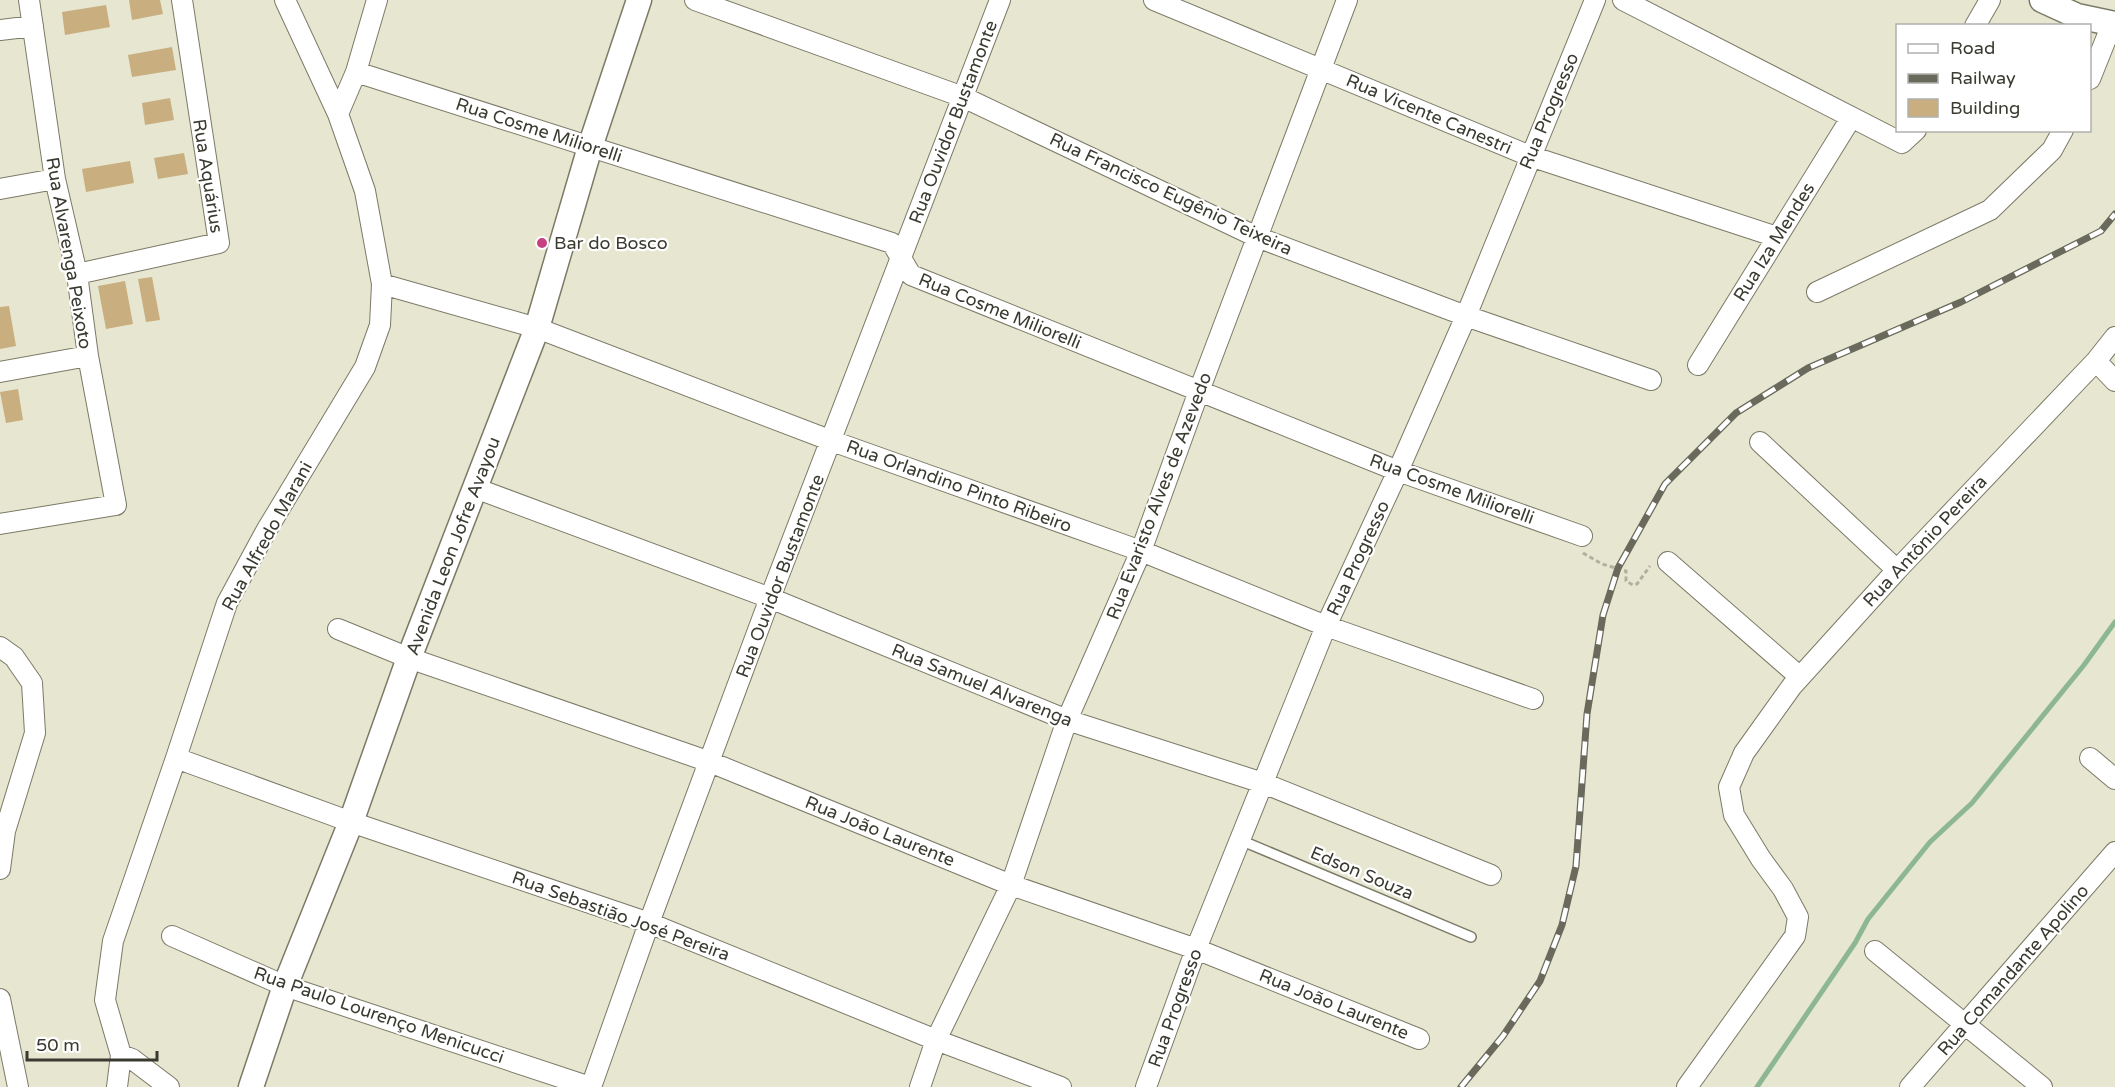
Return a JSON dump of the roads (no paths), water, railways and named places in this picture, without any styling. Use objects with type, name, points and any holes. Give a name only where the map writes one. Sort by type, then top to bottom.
[{"type":"street","name":"Rua Alvarenga Peixoto","points":[[0,524],[116,505],[88,356],[76,274],[55,179],[29,0]]},
{"type":"street","name":"Rua Aquárius","points":[[76,274],[219,243],[182,0]]},
{"type":"street","name":"Rua Alfredo Marani","points":[[117,1087],[121,1055],[105,1000],[113,941],[227,603],[266,531],[365,367],[380,325],[382,284],[365,190],[338,114],[285,0]]},
{"type":"street","points":[[338,114],[356,72],[377,0]]},
{"type":"street","name":"Avenida Leon Jofre Avayou","points":[[251,1087],[285,986],[351,822],[409,658],[537,328],[591,147],[639,0]]},
{"type":"street","name":"Rua Francisco Eugênio Teixeira","points":[[695,0],[963,97],[1257,237],[1466,316],[1651,380]]},
{"type":"street","name":"Rua Ouvidor Bustamonte","points":[[590,1087],[770,598],[1000,0]]},
{"type":"street","name":"Rua Vicente Canestri","points":[[1154,0],[1530,156],[1777,237]]},
{"type":"street","name":"Rua Evaristo Alves de Azevedo","points":[[920,1087],[936,1040],[1011,885],[1067,720],[1141,551],[1347,0]]},
{"type":"street","name":"Rua Progresso","points":[[1146,1087],[1196,949],[1326,626],[1398,471],[1466,316],[1595,0]]},
{"type":"street","points":[[1623,0],[1902,143],[1914,132]]},
{"type":"street","points":[[1976,24],[1990,0]]},
{"type":"street","points":[[2042,0],[2077,8],[2114,24],[2091,77]]},
{"type":"street","points":[[0,30],[33,26]]},
{"type":"street","name":"Rua Cosme Miliorelli","points":[[356,72],[892,243],[911,275],[1398,471],[1582,536]]},
{"type":"street","name":"Rua Iza Mendes","points":[[1698,366],[1851,118]]},
{"type":"street","points":[[1816,292],[1990,210],[2052,150],[2062,132]]},
{"type":"street","points":[[0,189],[55,179]]},
{"type":"street","name":"Rua Orlandino Pinto Ribeiro","points":[[382,284],[537,328],[832,441],[1141,551],[1326,626],[1533,699]]},
{"type":"street","name":"Rua Antônio Pereira","points":[[1688,1087],[1795,936],[1798,917],[1783,889],[1734,815],[1729,787],[1744,753],[1800,677],[2115,338]]},
{"type":"street","points":[[0,372],[88,356]]},
{"type":"street","points":[[2096,361],[2115,381]]},
{"type":"street","points":[[1760,442],[1897,570]]},
{"type":"street","name":"Rua Samuel Alvarenga","points":[[475,488],[770,598],[1067,720],[1263,783],[1491,875]]},
{"type":"street","points":[[1668,562],[1800,677]]},
{"type":"street","name":"Rua João Laurente","points":[[338,629],[409,658],[710,762],[1011,885],[1196,949],[1419,1039]]},
{"type":"street","points":[[0,647],[14,657],[32,683],[35,733],[5,831],[0,869]]},
{"type":"street","name":"Rua Sebastião José Pereira","points":[[176,758],[351,822],[649,922],[936,1040],[1061,1087]]},
{"type":"street","points":[[2090,758],[2115,779]]},
{"type":"street","name":"Rua Comandante Apolino","points":[[1910,1087],[2115,852]]},
{"type":"street","name":"Rua Paulo Lourenço Menicucci","points":[[172,936],[285,986],[590,1087]]},
{"type":"street","points":[[1875,951],[2042,1087]]},
{"type":"street","points":[[0,999],[18,1087]]},
{"type":"street","points":[[121,1055],[132,1059],[169,1087]]},
{"type":"lane","name":"Edson Souza","points":[[1240,840],[1471,937]]},
{"type":"waterway","points":[[1757,1087],[1855,943],[1868,919],[1930,842],[1972,803],[2084,665],[2115,622]]},
{"type":"railway","points":[[1461,1087],[1503,1036],[1540,981],[1562,925],[1576,866],[1587,714],[1603,615],[1618,568],[1665,484],[1736,413],[1808,368],[1961,302],[2101,231],[2115,214]]},
{"type":"place","name":"Bar do Bosco","points":[[542,243]]}]
